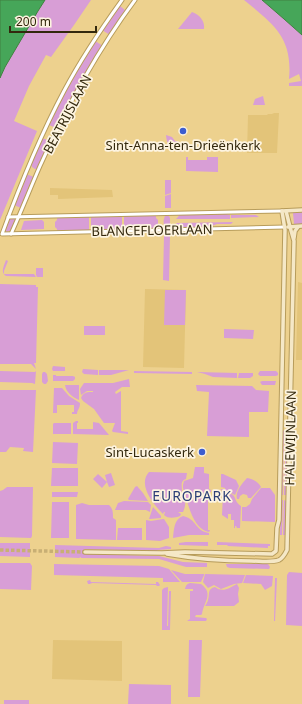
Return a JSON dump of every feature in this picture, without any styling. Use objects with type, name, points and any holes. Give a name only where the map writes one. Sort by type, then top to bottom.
[{"type":"main road","name":"BLANCEFLOERLAAN","points":[[284,211],[302,210]]},
{"type":"main road","name":"HALEWIJNLAAN","points":[[284,211],[294,241]]},
{"type":"main road","name":"HALEWIJNLAAN","points":[[162,554],[186,552],[272,554],[276,551],[277,528],[279,520],[285,227],[284,211]]},
{"type":"main road","name":"BLANCEFLOERLAAN","points":[[285,227],[300,226]]},
{"type":"main road","name":"HALEWIJNLAAN","points":[[162,554],[186,558],[229,561],[280,560],[285,555],[287,548],[294,241],[295,231],[300,226]]},
{"type":"main road","points":[[85,552],[162,554]]},
{"type":"street","name":"BEATRIJSLAAN","points":[[2,234],[30,162],[64,90],[122,0]]},
{"type":"street","name":"BEATRIJSLAAN","points":[[11,234],[40,166],[71,102],[107,41],[135,0]]},
{"type":"street","name":"BLANCEFLOERLAAN","points":[[8,217],[284,211]]},
{"type":"street","name":"BLANCEFLOERLAAN","points":[[2,234],[285,227]]},
{"type":"shaded area","points":[[0,0],[45,0],[0,78]]},
{"type":"shaded area","points":[[45,0],[91,0],[51,57],[46,55],[29,86],[14,121],[37,131],[0,220],[0,78]]},
{"type":"shaded area","points":[[244,0],[262,0],[302,35],[302,86],[289,86],[289,83],[301,81],[299,74],[289,79],[288,52],[284,42],[272,24]]},
{"type":"shaded area","points":[[262,0],[302,0],[302,35],[284,19]]},
{"type":"shaded area","points":[[119,5],[126,11],[110,35],[102,30]]},
{"type":"shaded area","points":[[192,12],[204,23],[204,29],[178,29]]},
{"type":"shaded area","points":[[95,41],[103,46],[56,128],[49,125],[66,91]]},
{"type":"shaded area","points":[[263,96],[265,105],[253,105],[255,99]]},
{"type":"shaded area","points":[[279,113],[277,153],[247,153],[248,115],[267,115]]},
{"type":"shaded area","points":[[166,135],[177,141],[182,152],[169,145]]},
{"type":"shaded area","points":[[42,138],[50,141],[37,169],[35,169],[31,164]]},
{"type":"shaded area","points":[[186,157],[188,157],[188,160],[207,160],[207,157],[218,157],[218,172],[186,171]]},
{"type":"shaded area","points":[[26,174],[34,177],[21,208],[14,205]]},
{"type":"shaded area","points":[[165,180],[171,180],[171,193],[165,195]]},
{"type":"shaded area","points":[[50,188],[112,190],[113,197],[58,199],[58,195],[50,195]]},
{"type":"shaded area","points":[[171,194],[171,208],[165,208],[165,196]]},
{"type":"shaded area","points":[[294,212],[302,212],[302,225],[294,224]]},
{"type":"shaded area","points":[[166,215],[170,218],[170,226],[168,228],[165,227],[164,224]]},
{"type":"shaded area","points":[[179,215],[230,215],[230,219],[176,219]]},
{"type":"shaded area","points":[[231,215],[256,215],[259,217],[231,218]]},
{"type":"shaded area","points":[[122,216],[122,229],[91,230],[91,217]]},
{"type":"shaded area","points":[[124,216],[156,216],[158,225],[156,226],[156,229],[124,229]]},
{"type":"shaded area","points":[[89,217],[89,230],[57,231],[55,227],[57,218]]},
{"type":"shaded area","points":[[15,219],[15,222],[11,231],[6,232],[5,230],[8,220]]},
{"type":"shaded area","points":[[42,220],[44,222],[44,229],[21,230],[24,221]]},
{"type":"shaded area","points":[[233,222],[231,224],[217,224],[209,227],[178,228],[176,223]]},
{"type":"shaded area","points":[[164,236],[170,236],[169,281],[163,280]]},
{"type":"shaded area","points":[[6,260],[8,261],[4,274],[3,271]]},
{"type":"shaded area","points":[[36,268],[43,268],[43,277],[37,277]]},
{"type":"shaded area","points":[[4,274],[34,274],[36,277],[6,276]]},
{"type":"shaded area","points":[[298,282],[302,283],[302,360],[296,360]]},
{"type":"shaded area","points":[[0,284],[36,285],[36,287],[38,287],[36,363],[34,363],[36,369],[31,364],[0,364]]},
{"type":"shaded area","points":[[145,289],[186,290],[184,368],[143,367]]},
{"type":"shaded area","points":[[165,290],[186,290],[185,325],[164,325]]},
{"type":"shaded area","points":[[84,326],[105,326],[105,335],[84,335]]},
{"type":"shaded area","points":[[224,329],[254,330],[253,339],[224,338]]},
{"type":"shaded area","points":[[53,366],[65,367],[65,371],[53,371]]},
{"type":"shaded area","points":[[83,369],[98,370],[98,375],[84,374],[82,372]]},
{"type":"shaded area","points":[[99,370],[129,370],[111,375],[99,375]]},
{"type":"shaded area","points":[[0,371],[36,371],[35,384],[0,382]]},
{"type":"shaded area","points":[[134,371],[192,372],[192,374],[134,373]]},
{"type":"shaded area","points":[[260,371],[276,371],[278,375],[260,376],[258,374]]},
{"type":"shaded area","points":[[43,372],[47,374],[48,381],[46,384],[42,382]]},
{"type":"shaded area","points":[[197,372],[237,373],[237,378],[213,377]]},
{"type":"shaded area","points":[[239,373],[253,373],[253,376],[250,378],[238,378]]},
{"type":"shaded area","points":[[53,375],[73,376],[75,379],[73,381],[53,381]]},
{"type":"shaded area","points":[[129,379],[130,387],[122,387],[115,392],[116,394],[121,391],[121,431],[128,432],[128,434],[113,432],[115,423],[104,423],[94,409],[81,398],[84,393],[81,395],[80,389],[84,383],[113,383]]},
{"type":"shaded area","points":[[276,381],[275,385],[262,385],[260,382]]},
{"type":"shaded area","points":[[65,385],[79,385],[79,400],[70,394]]},
{"type":"shaded area","points":[[196,385],[252,386],[256,390],[269,391],[268,412],[249,412],[249,437],[207,436],[209,392],[197,391]]},
{"type":"shaded area","points":[[54,388],[62,388],[69,396],[80,403],[77,414],[72,414],[72,412],[74,412],[74,405],[57,405],[57,413],[53,413]]},
{"type":"shaded area","points":[[0,390],[36,390],[33,452],[23,451],[24,448],[10,447],[6,452],[0,452]]},
{"type":"shaded area","points":[[78,421],[77,429],[93,429],[93,422],[99,423],[109,435],[73,434],[73,423]]},
{"type":"shaded area","points":[[54,423],[71,423],[71,434],[53,434]]},
{"type":"shaded area","points":[[284,430],[283,495],[281,495],[282,432]]},
{"type":"shaded area","points":[[286,430],[288,433],[287,495],[284,495]]},
{"type":"shaded area","points":[[53,442],[78,443],[77,464],[52,463]]},
{"type":"shaded area","points":[[195,467],[204,467],[204,473],[209,474],[209,489],[211,492],[208,492],[209,532],[198,526],[189,507],[183,488],[184,481],[193,478]]},
{"type":"shaded area","points":[[52,468],[78,468],[78,486],[51,486]]},
{"type":"shaded area","points":[[149,472],[187,473],[186,479],[182,482],[182,491],[179,495],[180,496],[183,492],[185,498],[185,507],[183,512],[178,512],[181,514],[180,516],[172,518],[167,517],[164,515],[165,512],[163,514],[151,500],[145,483]]},
{"type":"shaded area","points":[[111,473],[115,485],[109,487],[105,475]]},
{"type":"shaded area","points":[[98,474],[107,482],[102,488],[93,479]]},
{"type":"shaded area","points":[[221,474],[236,480],[239,486],[235,495],[222,491],[221,489],[225,488],[221,487]]},
{"type":"shaded area","points":[[247,478],[255,481],[261,487],[251,498],[248,498],[247,495],[243,494],[239,499],[237,499],[238,490]]},
{"type":"shaded area","points":[[137,486],[143,493],[148,501],[128,499]]},
{"type":"shaded area","points":[[7,487],[33,487],[31,538],[0,537],[0,491]]},
{"type":"shaded area","points":[[261,488],[270,488],[275,495],[275,522],[242,521],[242,507],[246,507],[250,504]]},
{"type":"shaded area","points":[[52,492],[78,492],[77,497],[52,497]]},
{"type":"shaded area","points":[[222,493],[233,495],[241,506],[240,528],[235,526],[234,528],[234,520],[231,520],[231,514],[228,514],[228,519],[222,515]]},
{"type":"shaded area","points":[[281,500],[283,500],[282,535],[280,535]]},
{"type":"shaded area","points":[[284,500],[286,501],[286,535],[283,535]]},
{"type":"shaded area","points":[[124,501],[148,502],[151,505],[150,512],[146,510],[115,510],[118,503]]},
{"type":"shaded area","points":[[52,502],[69,502],[69,538],[51,538]]},
{"type":"shaded area","points":[[82,503],[89,505],[109,505],[113,518],[116,520],[116,540],[76,539],[76,505]]},
{"type":"shaded area","points":[[153,507],[161,516],[161,518],[149,519]]},
{"type":"shaded area","points":[[183,516],[191,520],[204,532],[209,533],[209,535],[189,535],[173,538],[176,522]]},
{"type":"shaded area","points":[[164,519],[169,527],[169,538],[160,541],[146,540],[146,520],[151,521]]},
{"type":"shaded area","points":[[118,528],[142,528],[142,540],[117,540]]},
{"type":"shaded area","points":[[208,542],[208,546],[179,545],[179,543]]},
{"type":"shaded area","points":[[217,542],[270,544],[270,546],[268,546],[268,548],[228,546],[217,545]]},
{"type":"shaded area","points":[[0,543],[30,543],[30,557],[0,556]]},
{"type":"shaded area","points":[[55,545],[159,548],[166,546],[171,547],[171,549],[157,551],[84,549],[84,554],[159,556],[183,562],[207,563],[207,567],[186,567],[159,559],[55,557]]},
{"type":"shaded area","points":[[0,563],[30,563],[32,566],[31,590],[0,589]]},
{"type":"shaded area","points":[[54,564],[159,566],[169,569],[180,582],[163,582],[163,578],[54,575]]},
{"type":"shaded area","points":[[226,564],[268,564],[270,567],[269,569],[230,568],[227,567]]},
{"type":"shaded area","points":[[171,570],[185,574],[204,575],[201,582],[182,582]]},
{"type":"shaded area","points":[[289,572],[302,573],[302,626],[286,625],[287,575]]},
{"type":"shaded area","points":[[205,574],[245,575],[242,583],[234,584],[221,589],[214,585],[208,588],[203,582]]},
{"type":"shaded area","points":[[246,575],[273,576],[272,586],[265,590],[261,584],[243,583]]},
{"type":"shaded area","points":[[275,578],[277,578],[274,621]]},
{"type":"shaded area","points":[[90,580],[91,582],[156,584],[156,582],[158,582],[160,585],[88,584],[87,581]]},
{"type":"shaded area","points":[[190,583],[201,584],[207,591],[208,594],[202,614],[196,615],[195,617],[206,618],[206,621],[187,621],[190,619],[190,591],[193,591],[193,589],[185,589]]},
{"type":"shaded area","points":[[237,584],[239,588],[239,602],[234,606],[205,606],[211,589],[215,587],[223,590]]},
{"type":"shaded area","points":[[168,587],[167,626],[169,591],[171,591],[170,630],[162,630],[162,590]]},
{"type":"shaded area","points":[[53,640],[122,641],[122,681],[52,679]]},
{"type":"shaded area","points":[[189,640],[202,640],[200,697],[188,697]]},
{"type":"shaded area","points":[[129,684],[171,685],[171,704],[128,704]]},
{"type":"shaded area","points":[[4,700],[29,700],[29,704],[4,704]]},
{"type":"tunnel","points":[[0,550],[85,552]]},
{"type":"place","name":"Sint-Anna-ten-Drieënkerk","points":[[183,131]]},
{"type":"place","name":"Sint-Lucaskerk","points":[[202,452]]},
{"type":"district","name":"EUROPARK","points":[[192,496]]}]
